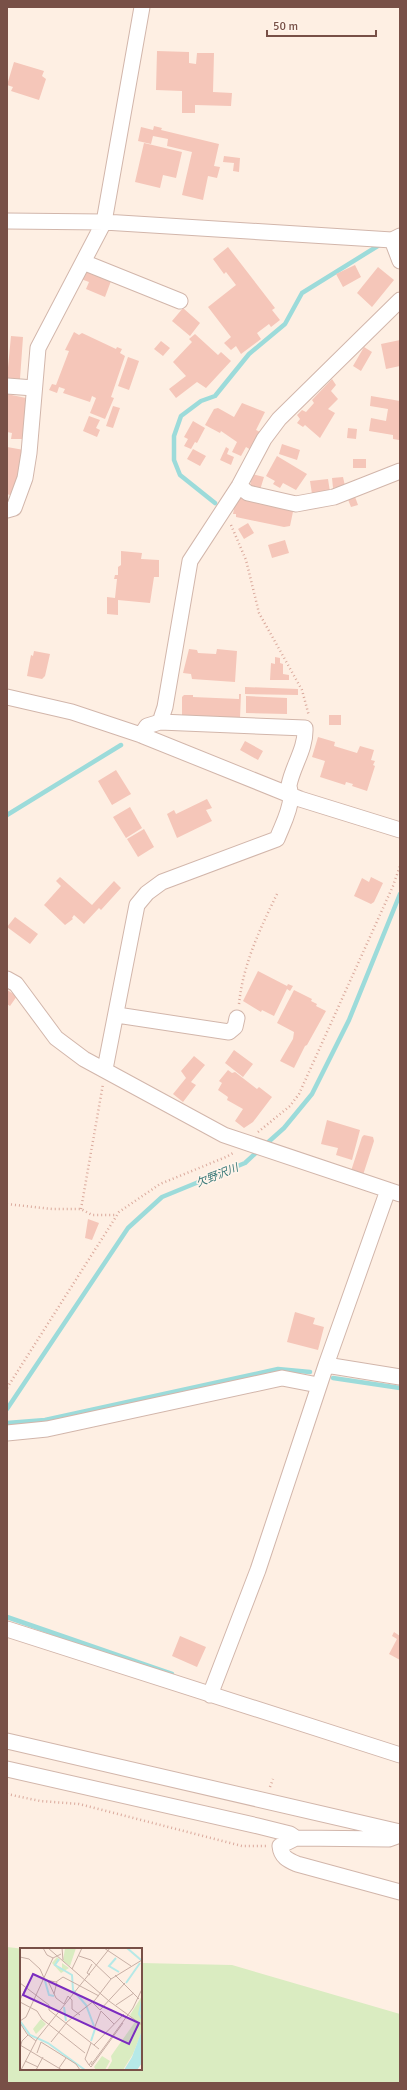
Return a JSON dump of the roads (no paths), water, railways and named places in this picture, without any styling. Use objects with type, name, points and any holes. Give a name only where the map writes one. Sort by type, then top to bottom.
[{"type":"street","points":[[7,510],[14,508],[25,478],[29,452],[38,348],[104,222],[142,7]]},
{"type":"street","points":[[7,222],[104,222],[396,238],[400,261]]},
{"type":"street","points":[[83,262],[180,301]]},
{"type":"street","points":[[160,722],[177,685],[190,561],[239,486],[264,439],[279,419],[400,300]]},
{"type":"street","points":[[7,386],[34,388]]},
{"type":"street","points":[[239,486],[248,493],[296,504],[334,497],[400,471]]},
{"type":"street","points":[[7,697],[72,712],[141,735],[291,796],[400,830]]},
{"type":"street","points":[[105,1070],[137,905],[147,893],[162,882],[277,839],[289,809],[291,796],[289,786],[302,749],[305,728],[160,722],[147,726],[141,735]]},
{"type":"street","points":[[7,979],[16,984],[56,1038],[84,1059],[224,1135],[250,1145],[394,1192],[318,1385],[258,1570],[210,1695]]},
{"type":"street","points":[[117,1014],[229,1032],[235,1027],[237,1018]]},
{"type":"street","points":[[326,1365],[400,1377]]},
{"type":"street","points":[[7,1433],[47,1429],[282,1378],[318,1385]]},
{"type":"street","points":[[7,1629],[400,1755]]},
{"type":"street","points":[[7,1741],[400,1833]]},
{"type":"street","points":[[7,1770],[258,1826],[290,1834],[296,1838]]},
{"type":"street","points":[[400,1833],[389,1839],[296,1838],[280,1846],[281,1853],[286,1859],[297,1864],[400,1892]]},
{"type":"waterway","points":[[215,503],[180,475],[174,460],[174,436],[181,416],[201,401],[215,396],[249,354],[285,324],[302,293],[381,244]]},
{"type":"waterway","points":[[7,815],[121,745]]},
{"type":"waterway","name":"欠野沢川","points":[[265,1145],[284,1128],[312,1094],[349,1020],[400,894]]},
{"type":"waterway","name":"欠野沢川","points":[[7,1409],[128,1228],[162,1197],[245,1163],[259,1150]]},
{"type":"waterway","points":[[7,1423],[45,1420],[278,1369],[310,1372]]},
{"type":"waterway","points":[[333,1378],[400,1388]]},
{"type":"waterway","points":[[7,1617],[172,1674]]}]
